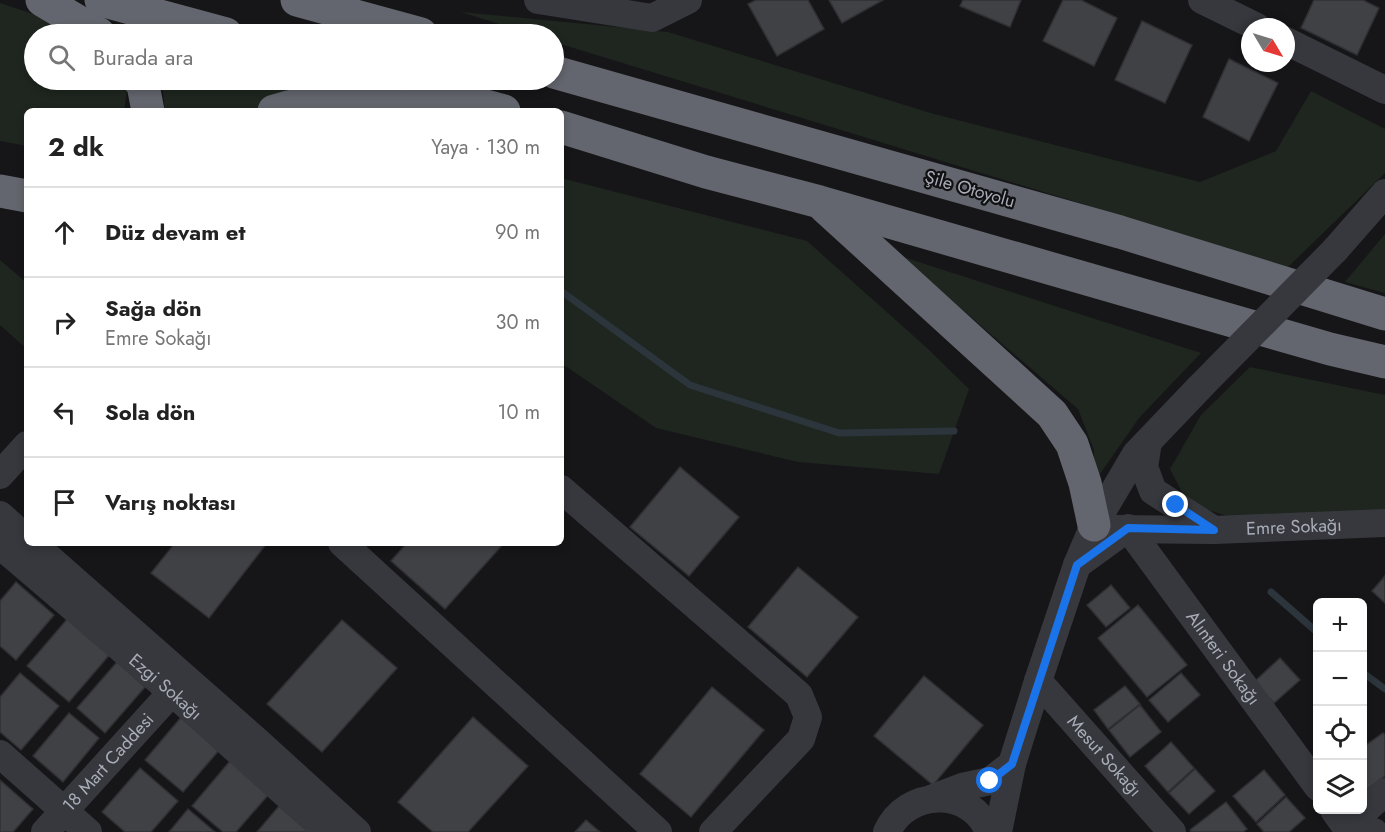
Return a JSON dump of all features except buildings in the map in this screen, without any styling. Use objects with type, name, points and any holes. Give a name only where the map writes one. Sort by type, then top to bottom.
[{"type":"highway","points":[[42,0],[82,24]]},
{"type":"highway","points":[[101,0],[189,24]]},
{"type":"highway","points":[[297,0],[384,24]]},
{"type":"highway","points":[[357,0],[400,24]]},
{"type":"highway","name":"Şile Otoyolu","points":[[564,75],[1120,232],[1385,314]]},
{"type":"highway","points":[[144,90],[147,108]]},
{"type":"highway","points":[[426,90],[493,108]]},
{"type":"highway","points":[[283,108],[294,104],[324,101],[401,108]]},
{"type":"highway","points":[[566,129],[706,172],[820,202],[1318,346],[1385,362]]},
{"type":"highway","points":[[0,174],[24,178]]},
{"type":"highway","points":[[0,191],[24,195]]},
{"type":"highway","points":[[820,202],[1052,414],[1072,444],[1085,483],[1094,525]]},
{"type":"street","points":[[538,0],[629,7],[652,18],[688,0]]},
{"type":"street","points":[[1202,0],[1241,19]]},
{"type":"street","points":[[1295,45],[1385,90]]},
{"type":"street","points":[[998,832],[1012,764],[1077,565],[1094,525],[1136,454],[1335,250],[1385,193]]},
{"type":"street","points":[[1148,442],[1144,467],[1153,490],[1214,530]]},
{"type":"street","points":[[0,475],[24,448]]},
{"type":"street","points":[[564,492],[799,695],[808,717],[801,739],[713,832]]},
{"type":"street","points":[[0,515],[24,536]]},
{"type":"street","name":"Emre Sokağı","points":[[1094,525],[1108,529],[1214,530],[1385,523]]},
{"type":"street","points":[[1077,565],[1128,528]]},
{"type":"street","name":"Alınteri Sokağı","points":[[1128,528],[1313,782]]},
{"type":"street","name":"Ezgi Sokağı","points":[[0,545],[172,692],[327,832]]},
{"type":"street","name":"Ezgi Sokağı","points":[[35,546],[357,832]]},
{"type":"street","points":[[345,546],[657,832]]},
{"type":"street","name":"Mesut Sokağı","points":[[1038,681],[1172,832]]},
{"type":"street","name":"18 Mart Caddesi","points":[[45,832],[172,692]]},
{"type":"street","points":[[0,754],[88,832]]},
{"type":"street","points":[[933,798],[962,787],[990,781],[1012,764]]},
{"type":"street","points":[[1353,822],[1385,792]]},
{"type":"street","points":[[886,832],[898,814],[908,806],[933,798],[947,798],[971,808],[989,832]]},
{"type":"shaded area","points":[[0,3],[55,24],[24,24],[24,90],[127,90],[124,108],[24,108],[24,145],[0,141]]},
{"type":"shaded area","points":[[461,12],[668,32],[934,114],[1200,182],[1276,151],[1311,91],[1385,129],[1385,173],[1288,267],[564,45],[564,24],[499,24]]},
{"type":"shaded area","points":[[328,90],[335,92],[292,97],[264,108],[165,108],[163,91]]},
{"type":"shaded area","points":[[564,179],[807,241],[926,347],[969,389],[939,474],[798,462],[656,428],[564,365]]},
{"type":"shaded area","points":[[1385,234],[1385,293],[1345,282]]},
{"type":"shaded area","points":[[900,256],[1201,353],[1139,418],[1093,484],[1094,450],[1078,409]]},
{"type":"shaded area","points":[[0,260],[24,280],[24,346],[0,325]]},
{"type":"shaded area","points":[[1250,367],[1385,395],[1385,512],[1234,518],[1188,504],[1170,469],[1201,415]]},
{"type":"waterway","points":[[564,293],[690,385],[839,433],[954,431]]},
{"type":"waterway","points":[[1271,592],[1313,629]]},
{"type":"waterway","points":[[1367,676],[1385,689]]},
{"type":"route","points":[[990,781],[1012,764],[1077,565],[1128,528],[1214,530],[1176,505]]}]
